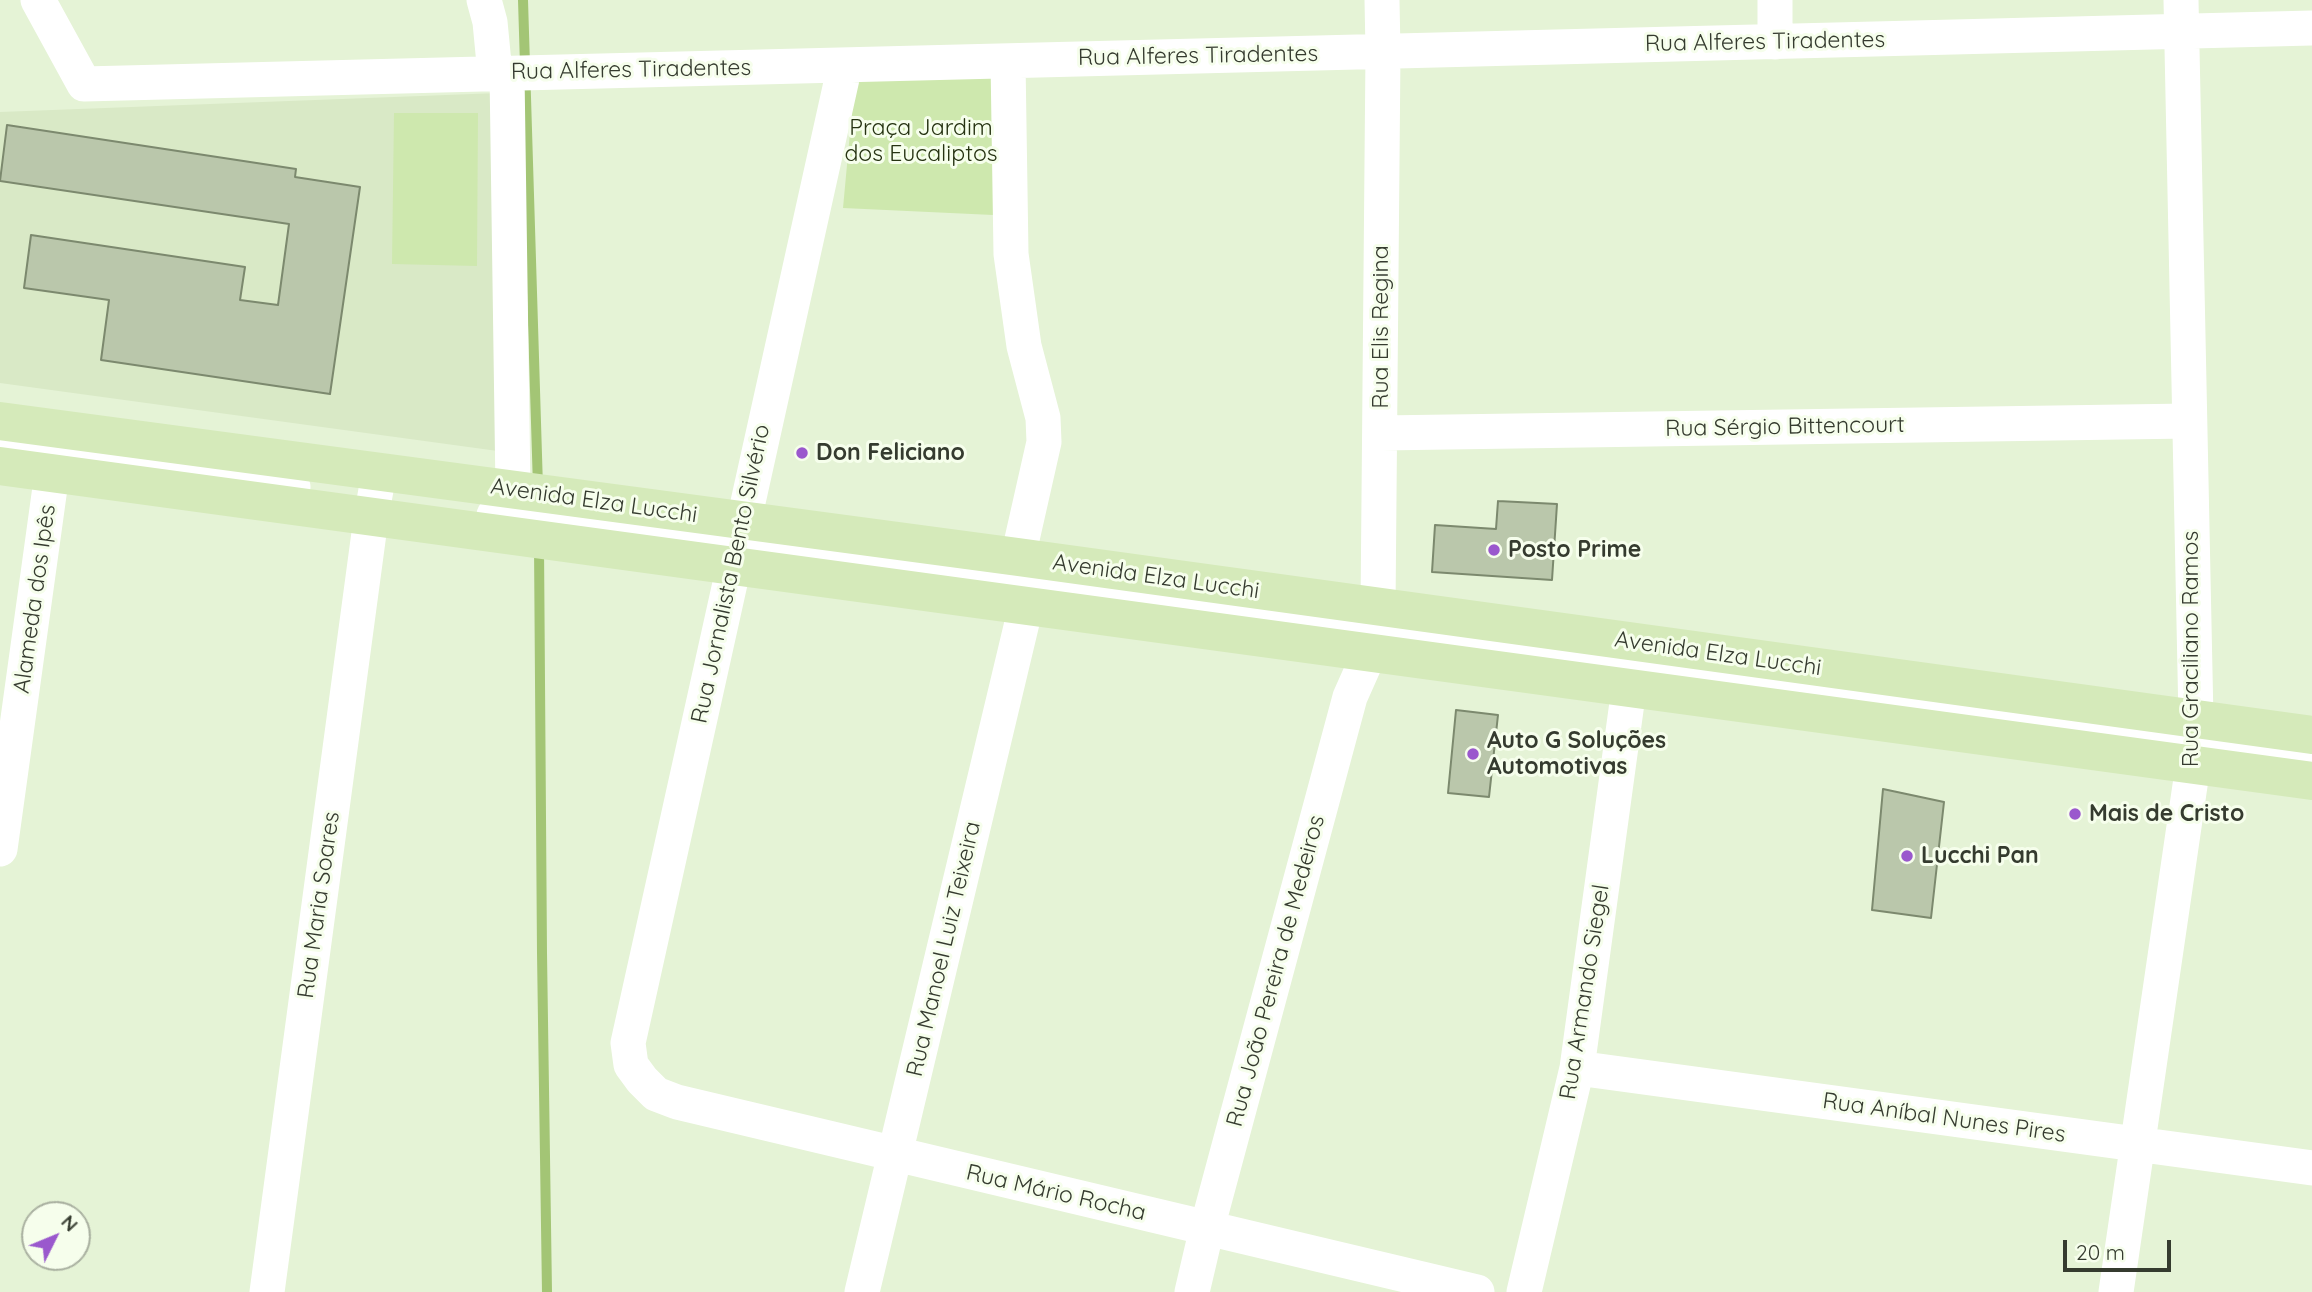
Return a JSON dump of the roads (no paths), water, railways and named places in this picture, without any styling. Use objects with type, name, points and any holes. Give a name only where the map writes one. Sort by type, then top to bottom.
[{"type":"main road","name":"Avenida Elza Lucchi","points":[[0,421],[374,497]]},
{"type":"main road","name":"Avenida Elza Lucchi","points":[[0,466],[52,473],[516,509],[567,521],[737,544],[1026,606],[1374,630],[2195,742],[2312,781]]},
{"type":"main road","name":"Avenida Elza Lucchi","points":[[737,544],[1018,557],[1374,630],[1629,688],[2195,742],[2312,735]]},
{"type":"street","name":"Rua Alferes Tiradentes","points":[[38,0],[84,84],[1775,41],[2181,15],[2312,28]]},
{"type":"street","points":[[484,0],[504,73],[516,509]]},
{"type":"street","name":"Rua Elis Regina","points":[[1374,630],[1381,433],[1382,0]]},
{"type":"street","points":[[1775,0],[1775,41]]},
{"type":"street","name":"Rua Graciliano Ramos","points":[[2116,1292],[2195,742],[2181,15]]},
{"type":"street","points":[[1008,61],[1012,254],[1024,346],[1043,418],[1044,442],[1018,557]]},
{"type":"street","name":"Rua Jornalista Bento Silvério","points":[[642,1080],[631,1065],[628,1043],[845,65]]},
{"type":"street","name":"Rua Sérgio Bittencourt","points":[[1381,433],[2189,421]]},
{"type":"street","points":[[0,442],[374,497]]},
{"type":"street","name":"Alameda dos Ipês","points":[[0,849],[52,473]]},
{"type":"street","name":"Rua Maria Soares","points":[[267,1292],[374,497]]},
{"type":"street","points":[[737,544],[1374,630]]},
{"type":"street","name":"Rua Manoel Luiz Teixeira","points":[[862,1292],[1026,606]]},
{"type":"street","name":"Rua João Pereira de Medeiros","points":[[1192,1292],[1350,697],[1374,630]]},
{"type":"street","name":"Rua Armando Siegel","points":[[1524,1292],[1577,1068],[1629,688]]},
{"type":"street","points":[[2195,742],[2312,758]]},
{"type":"street","name":"Rua Aníbal Nunes Pires","points":[[1577,1068],[2312,1168]]},
{"type":"street","name":"Rua Mário Rocha","points":[[642,1080],[656,1094],[677,1102],[1477,1292]]},
{"type":"waterway","points":[[523,0],[538,487]]},
{"type":"waterway","points":[[539,545],[547,1292]]},
{"type":"place","name":"Don Feliciano","points":[[802,453]]},
{"type":"place","name":"Posto Prime","points":[[1494,550]]},
{"type":"place","name":"Auto G Soluções Automotivas","points":[[1473,754]]},
{"type":"place","name":"Mais de Cristo","points":[[2075,814]]},
{"type":"place","name":"Lucchi Pan","points":[[1907,856]]},
{"type":"park label","name":"Praça Jardim dos Eucaliptos","points":[[921,141]]}]
